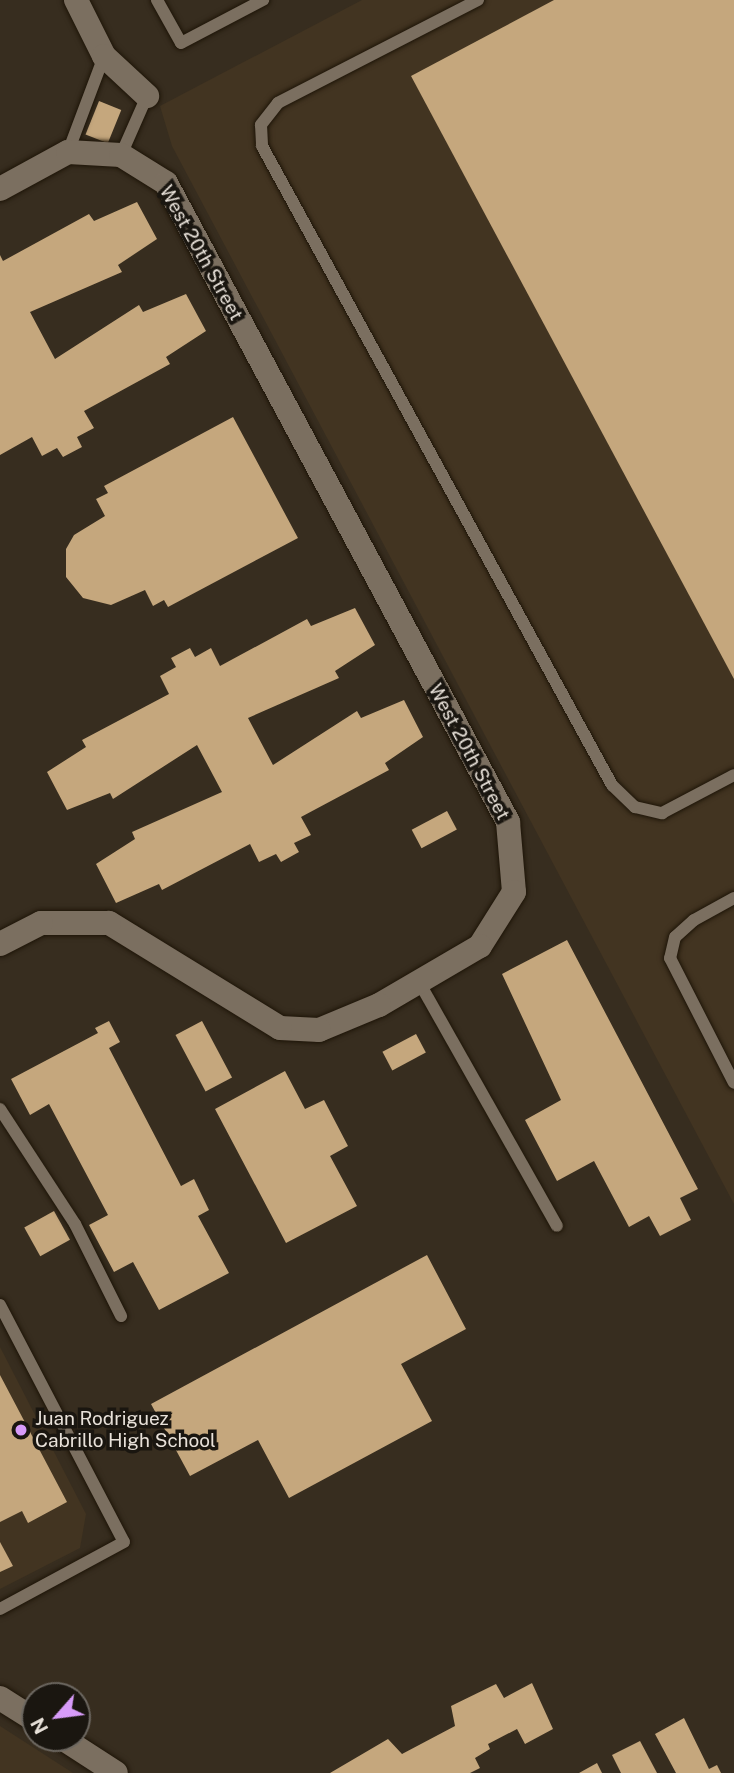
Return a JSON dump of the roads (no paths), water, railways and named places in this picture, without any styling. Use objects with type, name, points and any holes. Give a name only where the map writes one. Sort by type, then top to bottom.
[{"type":"street","points":[[76,0],[104,55],[147,96]]},
{"type":"street","points":[[2,184],[68,152]]},
{"type":"street","name":"West 20th Street","points":[[0,944],[41,923],[108,923],[280,1028],[320,1030],[419,982],[480,946],[514,892],[508,822],[166,183],[121,155],[68,152]]},
{"type":"street","points":[[0,1698],[21,1711]]},
{"type":"street","points":[[84,1752],[116,1773]]},
{"type":"lane","points":[[157,0],[181,43],[263,0]]},
{"type":"lane","points":[[478,0],[278,103],[261,125],[262,146],[612,785],[635,807],[662,813],[734,775]]},
{"type":"lane","points":[[68,152],[104,55]]},
{"type":"lane","points":[[121,155],[147,96]]},
{"type":"lane","points":[[734,898],[685,928],[670,958],[734,1083]]},
{"type":"lane","points":[[419,982],[557,1226]]},
{"type":"lane","points":[[0,1109],[75,1224],[121,1316]]},
{"type":"lane","points":[[0,1305],[124,1542],[0,1609]]},
{"type":"place","name":"Juan Rodriguez Cabrillo High School","points":[[21,1430]]}]
